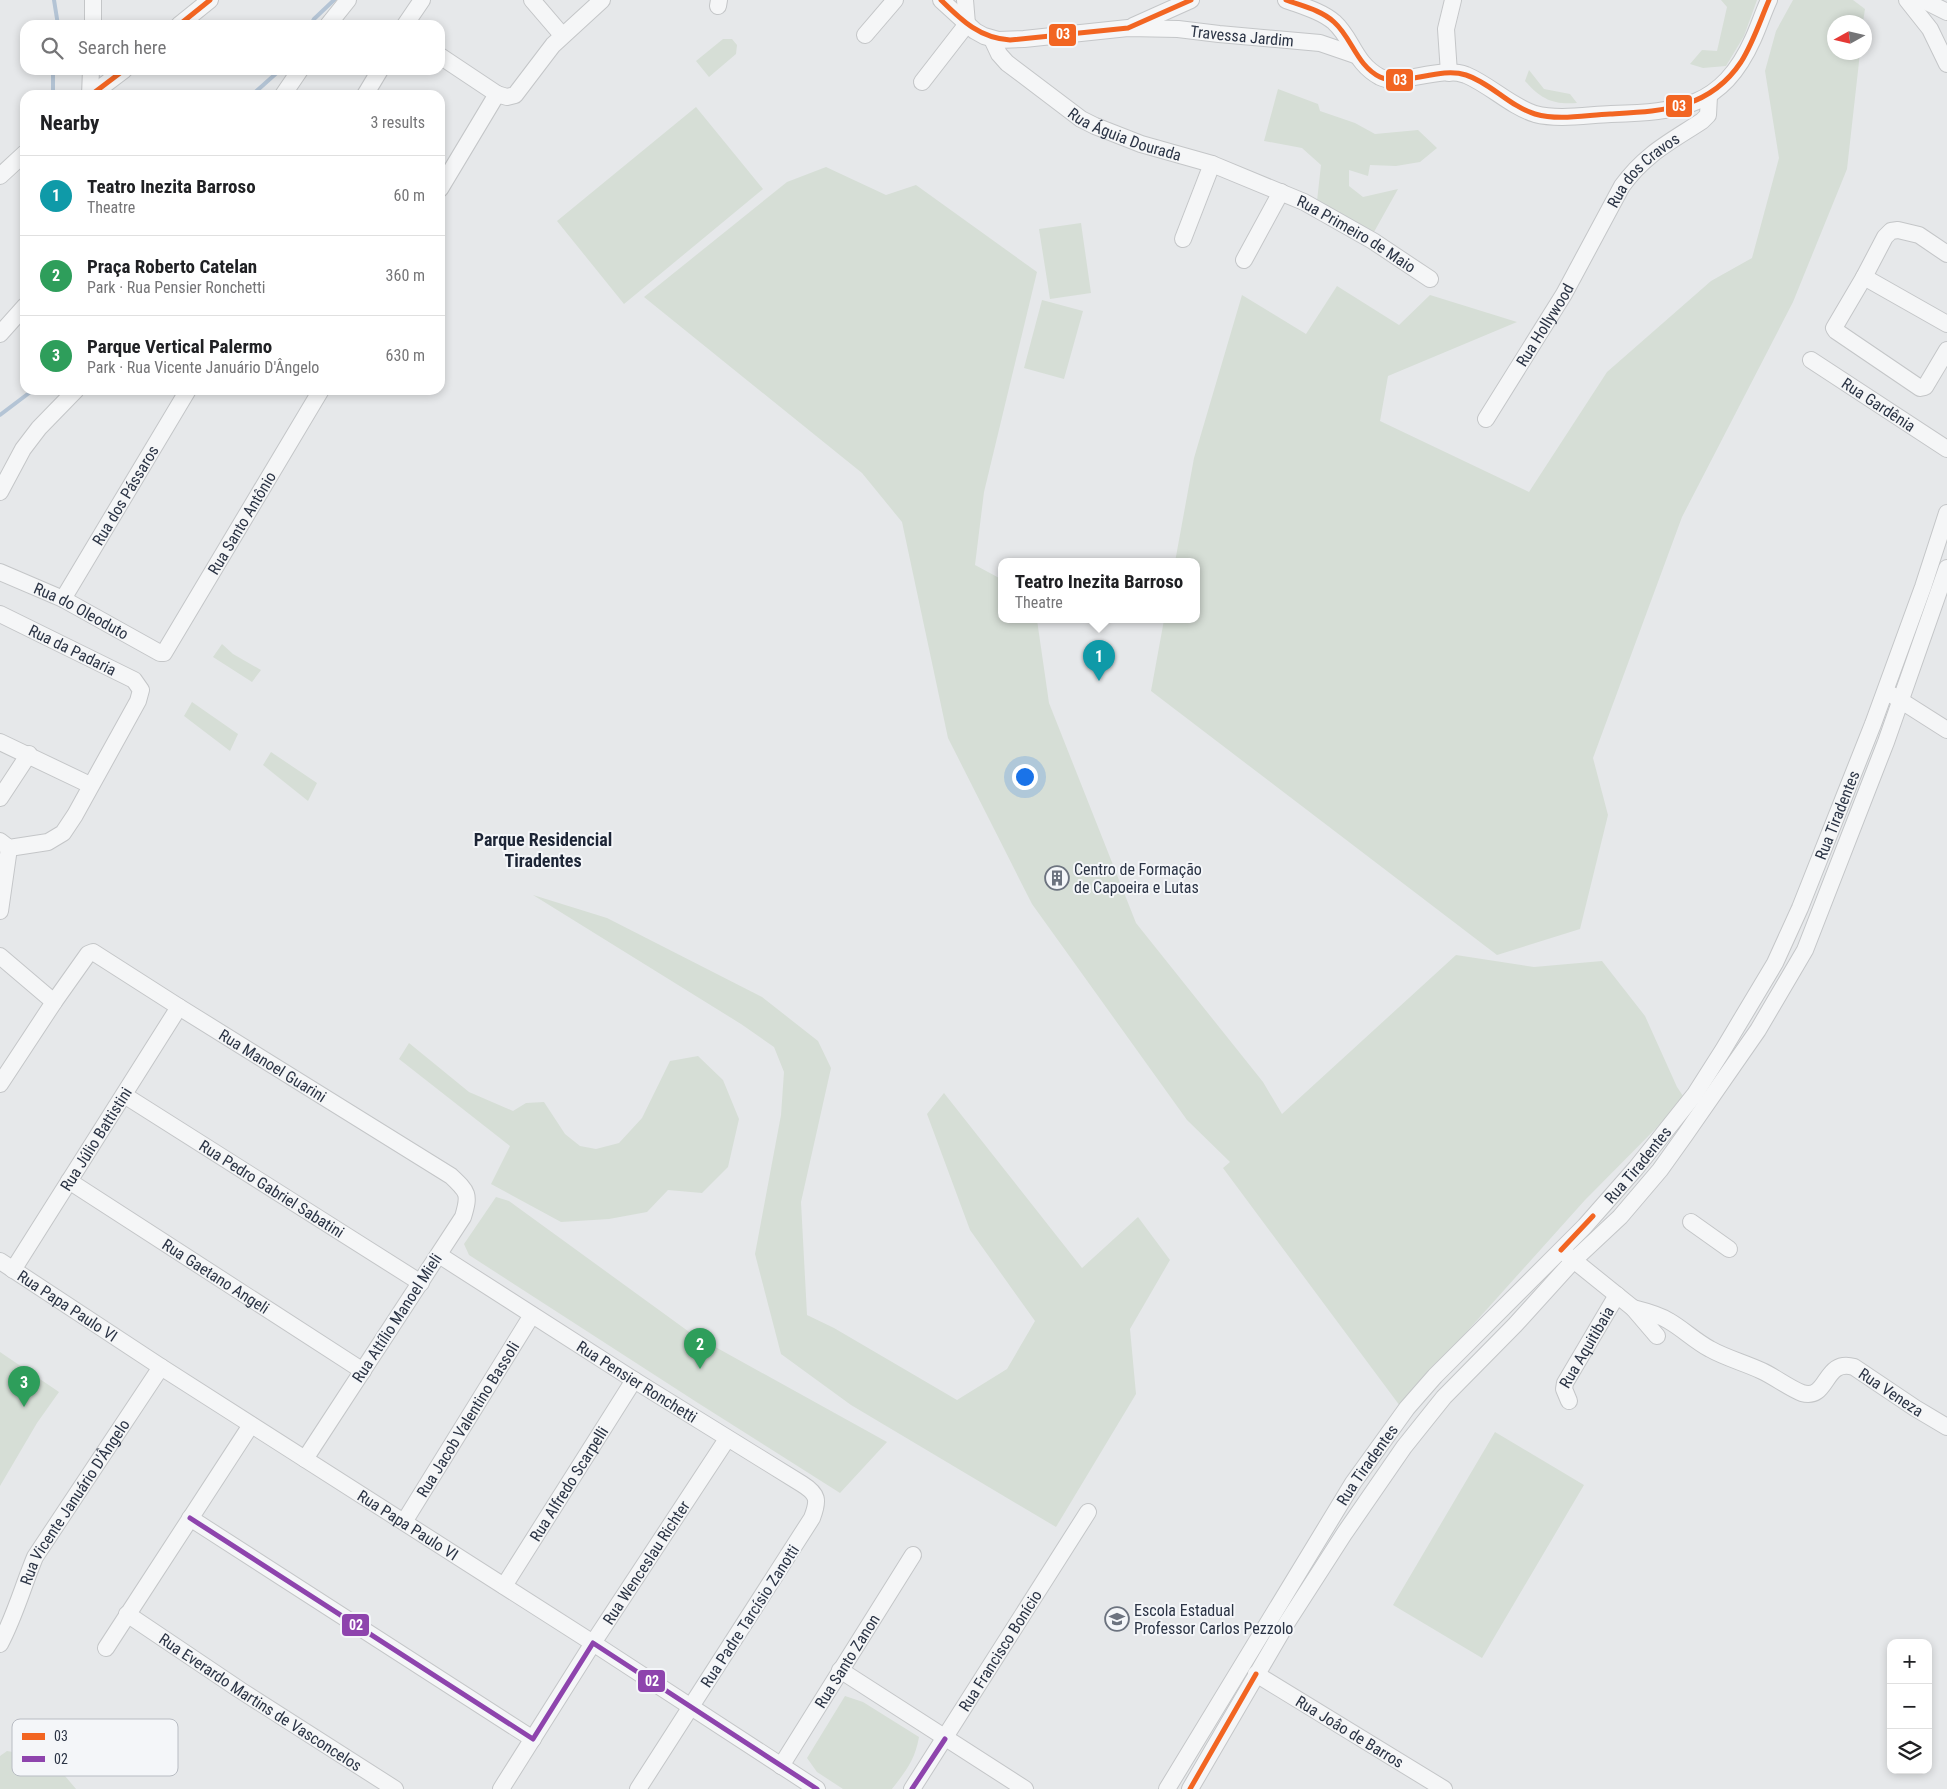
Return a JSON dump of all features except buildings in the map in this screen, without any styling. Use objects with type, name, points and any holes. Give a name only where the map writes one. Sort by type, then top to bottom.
[{"type":"street","points":[[93,0],[93,20]]},
{"type":"street","points":[[185,20],[210,0]]},
{"type":"street","points":[[332,20],[348,0]]},
{"type":"street","points":[[408,20],[422,0]]},
{"type":"street","points":[[532,0],[562,36]]},
{"type":"street","points":[[445,59],[497,94],[507,97],[515,94],[541,59],[562,36],[602,0]]},
{"type":"street","points":[[865,35],[895,0]]},
{"type":"street","points":[[941,0],[967,24],[984,36],[992,39],[1010,40],[1128,28],[1184,3]]},
{"type":"street","points":[[922,82],[967,24],[965,0]]},
{"type":"street","points":[[1286,0],[1314,10],[1334,22],[1350,42],[1355,55],[1369,69],[1386,79],[1437,72],[1466,76],[1521,108],[1546,116],[1652,112],[1681,108],[1709,96],[1732,75],[1743,58],[1753,39],[1768,0]]},
{"type":"street","points":[[1449,73],[1446,29],[1453,0]]},
{"type":"street","points":[[1907,0],[1930,29],[1947,64]]},
{"type":"street","points":[[1923,0],[1947,12]]},
{"type":"street","points":[[1178,29],[1174,14],[1184,3]]},
{"type":"street","name":"Travessa Jardim","points":[[1128,28],[1178,29],[1320,43],[1355,55]]},
{"type":"street","points":[[1332,47],[1342,42],[1344,34]]},
{"type":"street","name":"Rua Águia Dourada","points":[[992,39],[999,54],[1007,63],[1081,119],[1141,144],[1212,164],[1281,192]]},
{"type":"street","points":[[91,75],[91,90]]},
{"type":"street","points":[[98,90],[117,75]]},
{"type":"street","points":[[286,90],[296,75]]},
{"type":"street","points":[[368,90],[377,75]]},
{"type":"street","points":[[445,182],[497,94]]},
{"type":"street","name":"Rua dos Cravos","points":[[1599,228],[1633,170],[1650,154],[1702,121],[1708,115],[1709,96]]},
{"type":"street","points":[[0,176],[20,158]]},
{"type":"street","points":[[1183,239],[1212,164]]},
{"type":"street","points":[[1244,260],[1281,192]]},
{"type":"street","name":"Rua Primeiro de Maio","points":[[1281,192],[1340,222],[1430,279]]},
{"type":"street","name":"Rua Hollywood","points":[[1486,419],[1564,294],[1599,228]]},
{"type":"street","points":[[1947,254],[1919,235],[1898,230],[1891,231],[1885,237],[1864,277],[1835,324],[1834,330],[1920,388],[1925,387],[1947,350]]},
{"type":"street","points":[[1864,277],[1947,324]]},
{"type":"street","points":[[0,334],[20,312]]},
{"type":"street","name":"Rua Gardênia","points":[[1811,360],[1947,449]]},
{"type":"street","points":[[0,492],[23,449],[71,395]]},
{"type":"street","name":"Rua dos Pássaros","points":[[63,599],[185,395]]},
{"type":"street","name":"Rua Santo Antônio","points":[[160,653],[165,652],[318,395]]},
{"type":"street","name":"Rua Tiradentes","points":[[1167,1789],[1353,1483],[1412,1401],[1585,1226],[1636,1168],[1690,1100],[1723,1050],[1775,963],[1800,908],[1869,734],[1923,587],[1947,513]]},
{"type":"street","name":"Rua Tiradentes","points":[[1190,1789],[1256,1674],[1344,1534],[1404,1447],[1426,1419],[1486,1354],[1573,1261],[1620,1217],[1660,1170],[1758,1030],[1805,950],[1886,742],[1947,568]]},
{"type":"street","name":"Rua do Oleoduto","points":[[0,572],[63,599],[160,653]]},
{"type":"street","name":"Rua da Padaria","points":[[0,614],[134,680],[141,690],[138,701],[90,785]]},
{"type":"street","points":[[1885,690],[1947,730]]},
{"type":"street","points":[[1869,734],[1886,742]]},
{"type":"street","points":[[0,742],[29,754],[90,785],[67,828],[55,840],[5,844],[0,911]]},
{"type":"street","points":[[0,798],[29,754]]},
{"type":"street","name":"Rua Manoel Guarini","points":[[54,1002],[88,954],[90,952],[96,953],[179,1007],[451,1176]]},
{"type":"street","points":[[0,956],[54,1002],[0,1084]]},
{"type":"street","name":"Rua Júlio Battistini","points":[[6,1266],[69,1181],[179,1007]]},
{"type":"street","name":"Rua Pedro Gabriel Sabatini","points":[[124,1095],[421,1283]]},
{"type":"street","points":[[1690,1100],[1702,1112]]},
{"type":"street","name":"Rua Attílio Manoel Mieli","points":[[305,1459],[463,1217],[468,1203],[466,1191],[451,1176]]},
{"type":"street","name":"Rua Gaetano Angeli","points":[[69,1181],[363,1371]]},
{"type":"street","points":[[1691,1222],[1729,1249]]},
{"type":"street","points":[[1561,1250],[1633,1308],[1657,1336]]},
{"type":"street","name":"Rua Pensier Ronchetti","points":[[439,1255],[813,1492],[817,1506],[812,1518]]},
{"type":"street","name":"Rua Papa Paulo VI","points":[[6,1266],[817,1789]]},
{"type":"street","name":"Rua Aquitibaia","points":[[1569,1401],[1564,1390],[1565,1384],[1617,1295]]},
{"type":"street","name":"Rua Veneza","points":[[1633,1308],[1670,1321],[1710,1350],[1762,1371],[1803,1393],[1819,1391],[1829,1374],[1838,1367],[1845,1364],[1854,1367],[1947,1427]]},
{"type":"street","name":"Rua Jacob Valentino Bassoli","points":[[404,1522],[532,1315]]},
{"type":"street","points":[[1472,1339],[1486,1354]]},
{"type":"street","name":"Rua Vicente Januário D'Ângelo","points":[[0,1644],[15,1612],[21,1591],[35,1558],[161,1367]]},
{"type":"street","name":"Rua Alfredo Scarpelli","points":[[504,1586],[634,1380]]},
{"type":"street","points":[[1412,1401],[1426,1419]]},
{"type":"street","points":[[106,1648],[251,1425]]},
{"type":"street","name":"Rua Wenceslau Richter","points":[[501,1789],[593,1643],[727,1439]]},
{"type":"street","name":"Rua Francisco Bonício","points":[[912,1789],[1088,1512]]},
{"type":"street","points":[[190,1518],[533,1739]]},
{"type":"street","name":"Rua Padre Tarcísio Zanotti","points":[[638,1789],[812,1518]]},
{"type":"street","points":[[1332,1518],[1344,1534]]},
{"type":"street","name":"Rua Santo Zanon","points":[[780,1766],[913,1555]]},
{"type":"street","name":"Rua Everardo Martins de Vasconcelos","points":[[127,1614],[240,1690],[395,1789]]},
{"type":"street","points":[[840,1670],[1025,1789]]},
{"type":"street","name":"Rua Joâo de Barros","points":[[1256,1674],[1444,1789]]},
{"type":"shaded area","points":[[1721,0],[1757,0],[1744,36],[1726,66],[1703,68],[1690,64],[1702,50],[1717,51],[1727,7]]},
{"type":"shaded area","points":[[1793,0],[1853,0],[1865,9],[1864,15],[1827,15],[1827,60],[1859,60],[1847,169],[1793,302],[1682,517],[1593,758],[1608,815],[1580,929],[1497,955],[1151,691],[1163,623],[1200,623],[1200,558],[1176,558],[1194,458],[1242,295],[1306,334],[1337,286],[1399,325],[1430,295],[1517,322],[1388,376],[1380,421],[1529,492],[1607,372],[1711,281],[1752,258],[1779,158],[1765,71],[1776,31]]},
{"type":"shaded area","points":[[723,39],[732,39],[737,45],[736,54],[709,77],[696,61]]},
{"type":"shaded area","points":[[1529,70],[1544,89],[1570,94],[1577,103],[1554,102],[1536,92],[1525,81]]},
{"type":"shaded area","points":[[1278,89],[1318,104],[1320,111],[1355,123],[1375,134],[1418,130],[1437,148],[1420,162],[1396,166],[1370,165],[1368,176],[1349,170],[1349,186],[1363,197],[1398,189],[1374,232],[1317,201],[1321,165],[1302,148],[1264,141]]},
{"type":"shaded area","points":[[696,107],[763,189],[624,304],[557,221]]},
{"type":"shaded area","points":[[826,167],[886,195],[916,185],[1037,272],[984,492],[975,565],[998,577],[998,623],[1037,623],[1049,703],[1136,923],[1263,1082],[1282,1114],[1456,955],[1534,967],[1602,961],[1645,1016],[1677,1087],[1685,1099],[1585,1200],[1400,1406],[1223,1168],[1230,1162],[1187,1120],[1032,904],[948,738],[902,522],[862,473],[644,297],[787,182]]},
{"type":"shaded area","points":[[1081,223],[1091,293],[1050,299],[1039,229]]},
{"type":"shaded area","points":[[1042,300],[1083,311],[1064,379],[1024,368]]},
{"type":"shaded area","points":[[222,644],[233,654],[261,670],[252,682],[213,657]]},
{"type":"shaded area","points":[[192,702],[238,734],[230,751],[184,716]]},
{"type":"shaded area","points":[[271,752],[317,783],[308,801],[263,765]]},
{"type":"shaded area","points":[[533,895],[607,918],[762,997],[818,1041],[831,1068],[801,1202],[807,1315],[834,1328],[957,1400],[1007,1369],[1035,1321],[970,1230],[927,1114],[944,1093],[1082,1268],[1138,1217],[1170,1260],[1130,1329],[1136,1394],[1056,1527],[851,1405],[781,1354],[755,1254],[781,1115],[784,1072],[774,1047],[741,1024]]},
{"type":"shaded area","points":[[409,1043],[469,1092],[513,1111],[526,1103],[544,1102],[565,1134],[580,1146],[596,1149],[619,1143],[642,1118],[670,1061],[698,1056],[723,1080],[739,1119],[728,1167],[702,1193],[668,1190],[647,1212],[609,1219],[561,1222],[491,1184],[510,1146],[399,1059]]},
{"type":"shaded area","points":[[496,1197],[509,1201],[692,1334],[887,1442],[840,1493],[469,1255],[464,1244]]},
{"type":"shaded area","points":[[0,1352],[59,1392],[37,1423],[0,1486]]},
{"type":"shaded area","points":[[1495,1432],[1584,1485],[1482,1658],[1393,1605]]},
{"type":"shaded area","points":[[845,1696],[863,1702],[919,1737],[909,1765],[892,1789],[843,1789],[817,1772],[807,1758]]},
{"type":"shaded area","points":[[7,1751],[12,1752],[12,1776],[65,1776],[76,1789],[0,1789],[0,1756]]},
{"type":"waterway","points":[[54,0],[57,20]]},
{"type":"waterway","points":[[314,20],[334,0]]},
{"type":"waterway","points":[[53,75],[53,90]]},
{"type":"waterway","points":[[258,90],[274,75]]},
{"type":"waterway","points":[[0,415],[26,395]]},
{"type":"transit line","name":"03","points":[[185,20],[210,0]]},
{"type":"transit line","name":"03","points":[[941,0],[972,27],[990,36],[1010,40],[1128,28],[1191,0]]},
{"type":"transit line","name":"03","points":[[1286,0],[1317,11],[1334,22],[1346,36],[1360,59],[1372,72],[1380,77],[1389,80],[1400,80],[1444,73],[1466,75],[1484,83],[1517,106],[1535,114],[1553,117],[1666,109],[1699,99],[1714,90],[1728,78],[1741,62],[1753,40],[1769,0]]},
{"type":"transit line","name":"03","points":[[98,90],[117,75]]},
{"type":"transit line","name":"03","points":[[1561,1250],[1593,1216]]},
{"type":"transit line","name":"02","points":[[190,1518],[533,1739],[593,1643],[817,1789]]},
{"type":"transit line","name":"03","points":[[1190,1789],[1256,1674]]},
{"type":"transit line","name":"02","points":[[912,1789],[945,1739]]},
{"type":"place","name":"Teatro Inezita Barroso","points":[[1099,681]]},
{"type":"place","name":"Centro de Formação de Capoeira e Lutas","points":[[1057,878]]},
{"type":"place","name":"Praça Roberto Catelan","points":[[700,1369]]},
{"type":"place","name":"Parque Vertical Palermo","points":[[24,1407]]},
{"type":"place","name":"Escola Estadual Professor Carlos Pezzolo","points":[[1117,1619]]},
{"type":"district","name":"Parque Residencial Tiradentes","points":[[543,850]]}]
